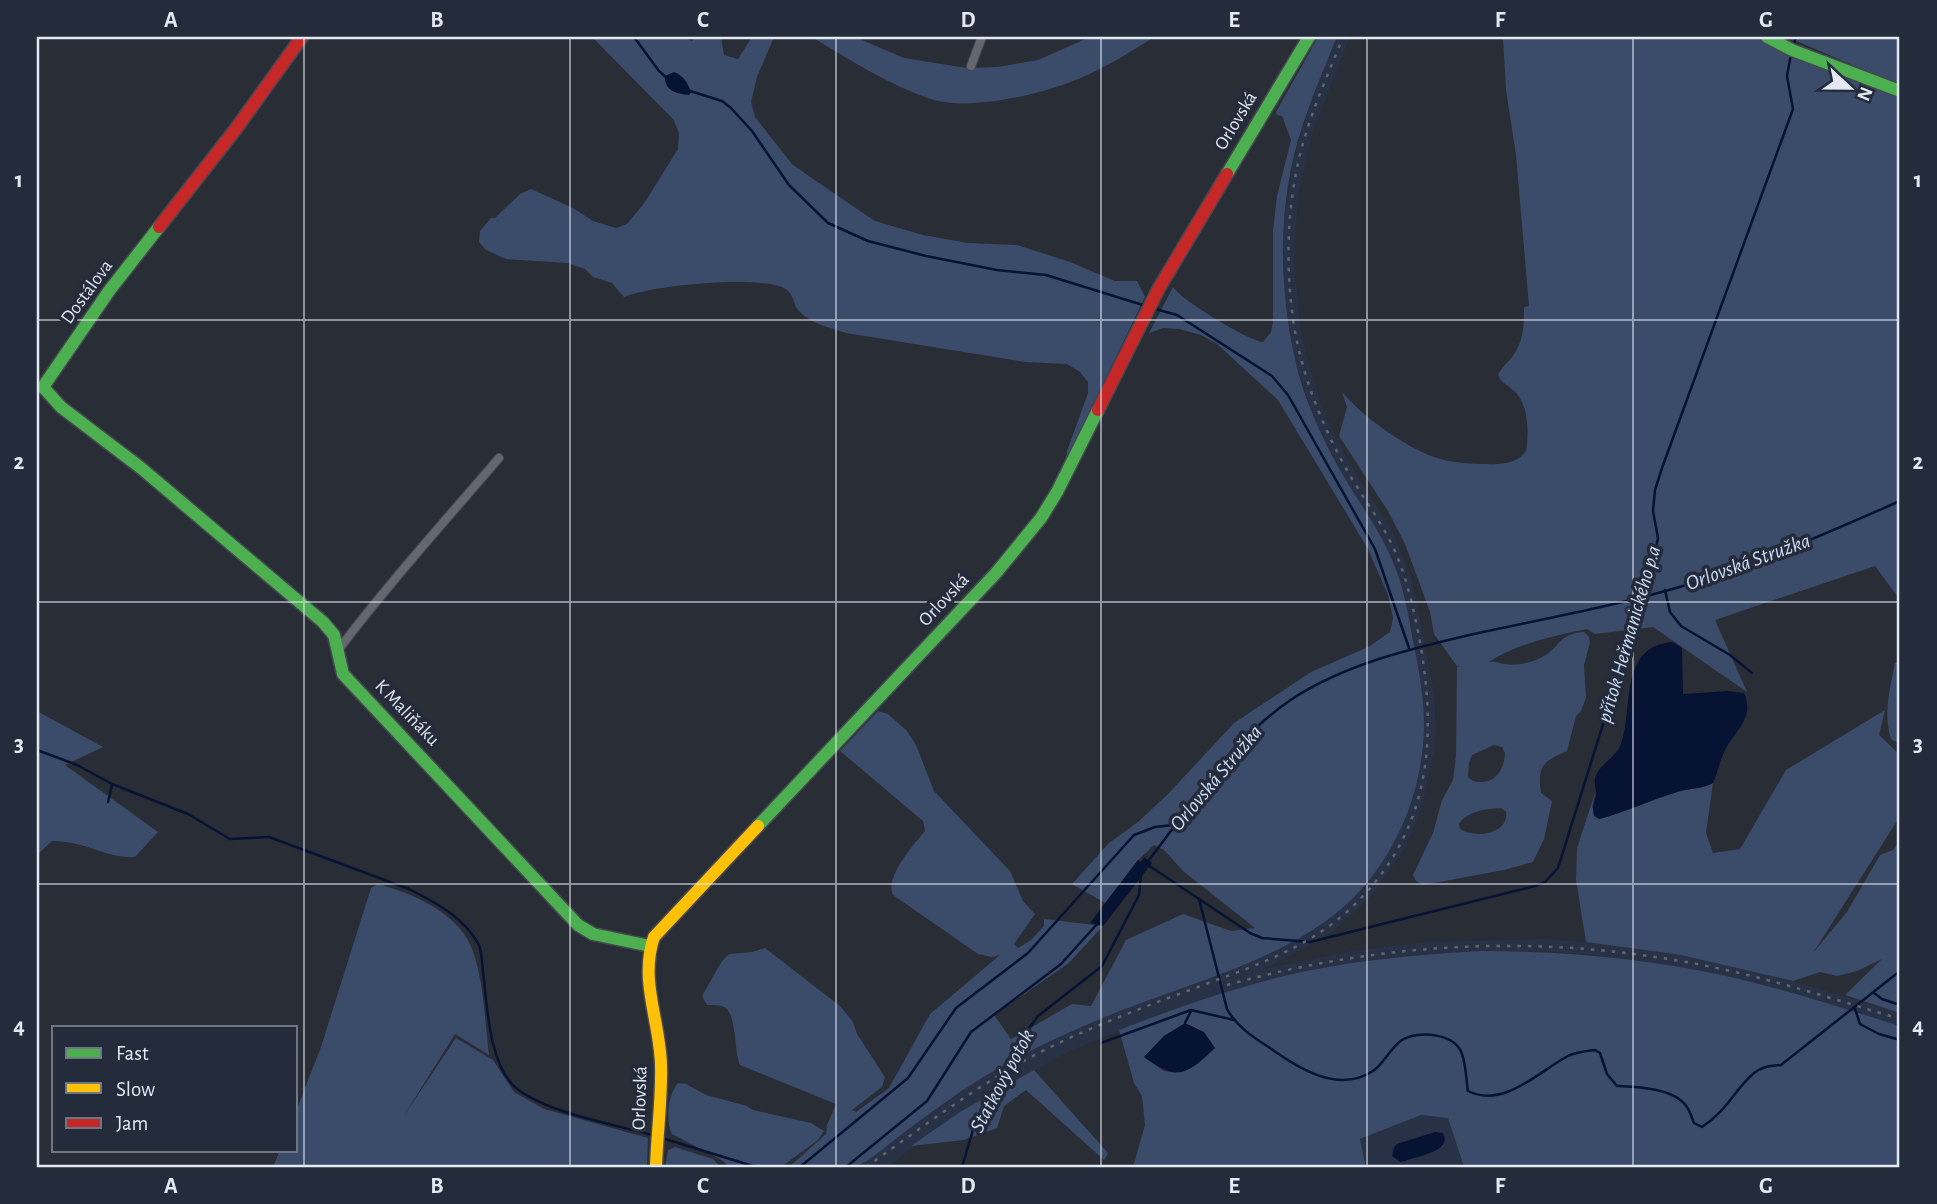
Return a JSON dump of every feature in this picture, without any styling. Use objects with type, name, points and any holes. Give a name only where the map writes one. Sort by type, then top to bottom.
[{"type":"street","name":"Dostálova","points":[[302,37],[235,130],[110,291],[43,387],[61,407],[141,468],[323,622],[334,635],[339,649]]},
{"type":"street","points":[[971,66],[982,37]]},
{"type":"street","name":"Orlovská","points":[[656,1167],[661,1063],[649,981],[650,946],[668,920],[1018,547],[1041,518],[1073,464],[1150,307],[1309,37]]},
{"type":"street","points":[[1767,37],[1792,50],[1900,91]]},
{"type":"street","points":[[339,649],[373,603],[499,458]]},
{"type":"street","name":"K Maliňáku","points":[[339,649],[343,674],[578,925],[593,934],[650,946]]},
{"type":"shaded area","points":[[592,37],[684,37],[692,41],[695,37],[721,37],[724,55],[738,59],[752,37],[774,37],[757,77],[751,102],[755,117],[792,164],[875,221],[923,235],[968,243],[1017,245],[1070,262],[1115,281],[1137,281],[1145,297],[1066,460],[1088,393],[1088,382],[1080,372],[1067,364],[1025,362],[846,333],[808,318],[798,310],[787,290],[771,284],[729,282],[680,285],[624,297],[612,283],[593,277],[585,269],[567,263],[506,259],[486,250],[479,242],[480,231],[520,194],[531,189],[573,208],[593,221],[616,228],[627,224],[645,202],[678,149],[679,133],[673,119]]},
{"type":"shaded area","points":[[812,37],[855,37],[904,58],[967,68],[998,67],[1038,60],[1090,37],[1154,37],[1102,68],[1068,83],[1019,97],[963,103],[931,99],[901,87]]},
{"type":"shaded area","points":[[1318,37],[1337,37],[1303,124],[1289,181],[1283,239],[1285,297],[1294,355],[1308,402],[1336,463],[1388,551],[1407,606],[1421,683],[1424,726],[1417,782],[1398,835],[1384,859],[1348,903],[1301,937],[1245,965],[1126,1008],[1027,1053],[960,1092],[859,1165],[836,1168],[789,1167],[826,1134],[836,1104],[740,1065],[728,1011],[722,1006],[707,1005],[702,996],[722,961],[729,954],[765,948],[840,1006],[853,1022],[857,1034],[885,1077],[882,1087],[852,1110],[856,1112],[889,1088],[930,1014],[1000,955],[992,957],[978,954],[893,895],[891,888],[896,871],[925,831],[923,821],[840,751],[878,711],[888,714],[907,731],[916,745],[934,791],[1010,871],[1023,901],[1035,914],[1014,944],[1018,948],[1031,940],[1044,926],[1044,919],[1103,926],[1069,963],[994,1015],[1011,1039],[1072,1004],[1091,1006],[1126,940],[1183,914],[1231,931],[1255,928],[1183,871],[1164,850],[1154,845],[1138,860],[1105,903],[1072,884],[1109,843],[1138,822],[1169,793],[1234,723],[1311,672],[1368,647],[1390,632],[1393,618],[1388,595],[1368,549],[1278,400],[1217,344],[1201,335],[1163,328],[1149,333],[1173,287],[1201,310],[1255,340],[1263,342],[1271,332],[1273,230],[1277,196],[1291,140],[1282,116],[1276,112]]},
{"type":"shaded area","points":[[1337,37],[1350,37],[1313,131],[1298,196],[1294,260],[1300,325],[1324,413],[1354,471],[1391,528],[1413,583],[1434,693],[1436,725],[1422,807],[1402,853],[1371,896],[1336,929],[1263,969],[1352,951],[1429,942],[1541,939],[1586,942],[1681,955],[1770,974],[1900,1013],[1900,1026],[1767,986],[1679,967],[1585,954],[1481,951],[1172,1009],[1072,1050],[1025,1075],[972,1106],[888,1167],[856,1167],[965,1089],[1015,1058],[1112,1013],[1253,960],[1305,935],[1329,920],[1362,888],[1392,847],[1419,672],[1410,620],[1402,587],[1380,534],[1344,477],[1313,417],[1295,361],[1284,293],[1283,227],[1293,161],[1312,97]]},
{"type":"shaded area","points":[[1503,37],[1767,37],[1900,91],[1900,600],[1875,566],[1715,620],[1747,692],[1653,627],[1595,634],[1587,629],[1536,641],[1499,656],[1489,662],[1513,665],[1526,663],[1546,655],[1563,639],[1575,633],[1584,632],[1589,637],[1584,665],[1586,698],[1576,716],[1567,751],[1548,761],[1541,770],[1541,793],[1552,801],[1544,839],[1533,862],[1423,885],[1416,881],[1413,875],[1433,833],[1442,800],[1453,780],[1456,756],[1457,667],[1461,666],[1457,666],[1434,634],[1430,612],[1405,544],[1388,511],[1339,436],[1347,407],[1342,392],[1385,430],[1434,457],[1460,463],[1498,464],[1514,461],[1526,451],[1527,428],[1523,403],[1498,375],[1519,345],[1524,307],[1529,306],[1516,155],[1506,90]],"holes":[[[1494,745],[1502,747],[1505,753],[1503,766],[1492,779],[1473,781],[1468,777],[1472,755]],[[1501,808],[1506,812],[1506,819],[1497,830],[1474,834],[1460,829],[1459,824],[1472,813]]]},
{"type":"shaded area","points":[[1770,37],[1787,37],[1777,41]]},
{"type":"shaded area","points":[[1787,37],[1900,37],[1900,90],[1883,78]]},
{"type":"shaded area","points":[[674,72],[686,82],[691,92],[689,95],[675,92],[666,85],[665,76]]},
{"type":"shaded area","points":[[1673,642],[1682,648],[1683,694],[1728,691],[1744,693],[1747,702],[1746,716],[1725,750],[1713,783],[1677,792],[1599,819],[1593,813],[1595,778],[1621,744],[1631,681],[1636,667],[1644,655],[1656,646]]},
{"type":"shaded area","points":[[1900,662],[1900,744],[1891,739],[1887,711],[1895,663]]},
{"type":"shaded area","points":[[1885,710],[1879,735],[1900,755],[1900,811],[1897,821],[1813,953],[1847,912],[1880,855],[1893,850],[1897,844],[1900,825],[1900,1013],[1845,995],[1882,959],[1857,971],[1837,976],[1820,972],[1793,981],[1681,955],[1586,942],[1576,880],[1577,848],[1596,790],[1592,807],[1599,819],[1677,792],[1713,783],[1706,833],[1713,853],[1740,849],[1786,770]]},
{"type":"shaded area","points":[[37,711],[103,747],[65,765],[158,832],[135,857],[115,855],[63,841],[52,841],[37,855]]},
{"type":"shaded area","points":[[1144,857],[1152,863],[1103,926],[1090,923],[1138,860],[1141,862]]},
{"type":"shaded area","points":[[378,884],[407,894],[448,917],[468,940],[480,979],[489,1055],[455,1034],[403,1117],[456,1038],[493,1060],[514,1092],[544,1109],[648,1138],[647,1167],[273,1167],[279,1152],[298,1152],[298,1106],[321,1047],[371,888]]},
{"type":"shaded area","points":[[1543,952],[1665,964],[1770,987],[1900,1026],[1900,1167],[1464,1167],[1448,1118],[1421,1115],[1360,1139],[1366,1167],[1133,1167],[1145,1125],[1142,1096],[1134,1083],[1119,1030],[1216,995],[1301,972],[1378,960],[1455,953]],"holes":[[[1185,1024],[1176,1073],[1164,1071],[1144,1057],[1164,1036]]]},
{"type":"shaded area","points":[[1185,1023],[1204,1032],[1215,1048],[1196,1065],[1181,1072],[1173,1072],[1144,1057],[1164,1036]]},
{"type":"shaded area","points":[[1034,1070],[1108,1153],[1104,1160],[1026,1090],[1004,1106],[997,1128],[964,1140],[911,1146],[960,1112]]},
{"type":"shaded area","points":[[678,1083],[753,1110],[811,1123],[824,1131],[818,1140],[781,1167],[730,1167],[672,1134],[669,1107]]},
{"type":"shaded area","points":[[1421,1115],[1448,1118],[1464,1167],[1366,1167],[1360,1140]]},
{"type":"shaded area","points":[[1435,1132],[1443,1133],[1445,1139],[1439,1148],[1400,1162],[1392,1156],[1397,1144]]},
{"type":"shaded area","points":[[675,1147],[713,1159],[720,1167],[665,1167],[668,1150]]},
{"type":"waterway","points":[[634,37],[667,78]]},
{"type":"waterway","name":"přítok Heřmanického p.a","points":[[1793,47],[1796,37]]},
{"type":"waterway","name":"přítok Heřmanického p.a","points":[[1199,899],[1262,938],[1310,942],[1535,886],[1545,882],[1558,868],[1651,571],[1658,538],[1653,511],[1655,490],[1793,109],[1787,76],[1791,54]]},
{"type":"waterway","points":[[687,90],[722,101],[731,108],[752,131],[789,185],[828,223],[868,241],[997,270],[1046,275],[1146,306]]},
{"type":"waterway","points":[[1152,308],[1177,315],[1272,376],[1288,395],[1375,549],[1409,648]]},
{"type":"waterway","name":"Orlovská Stružka","points":[[1148,861],[1231,754],[1270,715],[1312,687],[1354,668],[1420,647],[1602,607],[1683,586],[1766,558],[1900,501]]},
{"type":"waterway","points":[[1665,590],[1670,612],[1681,626],[1730,655],[1752,673]]},
{"type":"waterway","points":[[37,750],[188,814],[230,839],[269,837],[409,889],[439,905],[458,919],[479,945],[495,1050],[507,1078],[516,1088],[529,1097],[562,1111],[652,1135]]},
{"type":"waterway","points":[[108,802],[112,785]]},
{"type":"waterway","points":[[800,1167],[908,1078],[956,1008],[1028,953],[1134,835],[1155,827],[1173,825]]},
{"type":"waterway","points":[[1148,865],[1199,899],[1227,1009],[1236,1021],[1252,1036],[1293,1063],[1319,1076],[1332,1079],[1346,1080],[1373,1071],[1402,1040],[1426,1034],[1444,1038],[1458,1047],[1462,1054],[1468,1091],[1481,1095],[1508,1092],[1568,1056],[1595,1050],[1600,1053],[1607,1074],[1617,1086],[1655,1090],[1674,1096],[1687,1107],[1694,1123],[1702,1127],[1718,1114],[1754,1073],[1781,1065],[1900,971]]},
{"type":"waterway","name":"Statkový potok","points":[[962,1167],[973,1130],[1014,1049],[1038,1016],[1102,966],[1139,895],[1141,874]]},
{"type":"waterway","name":"Orlovská Stružka","points":[[846,1167],[927,1101],[971,1032],[1061,964],[1098,923]]},
{"type":"waterway","points":[[1874,993],[1900,1005]]},
{"type":"waterway","points":[[1855,1009],[1860,1024],[1879,1034],[1900,1040]]},
{"type":"waterway","points":[[1101,1043],[1191,1010],[1234,1020]]},
{"type":"waterway","points":[[1185,1023],[1191,1011]]},
{"type":"waterway","points":[[662,1138],[756,1167]]},
{"type":"railway","points":[[866,1167],[963,1098],[1040,1052],[1116,1018],[1258,964],[1316,935],[1350,909],[1376,880],[1397,850],[1412,819],[1427,752],[1428,716],[1413,606],[1394,549],[1339,455],[1322,419],[1298,345],[1291,301],[1289,225],[1296,175],[1312,115],[1343,37]]},
{"type":"railway","points":[[1227,985],[1351,958],[1414,950],[1538,946],[1601,950],[1726,970],[1900,1019]]},
{"type":"traffic: fast","points":[[1227,174],[1309,37]]},
{"type":"traffic: fast","points":[[1767,37],[1792,50],[1900,91]]},
{"type":"traffic: fast","points":[[159,227],[109,291],[43,387],[61,407],[141,468],[323,622],[334,635],[343,674],[578,925],[593,934],[650,946]]},
{"type":"traffic: fast","points":[[758,826],[996,573],[1041,518],[1098,410]]},
{"type":"traffic: slow","points":[[656,1167],[661,1078],[660,1049],[649,985],[650,953],[654,937],[758,826]]},
{"type":"traffic: jam","points":[[159,227],[235,130],[302,37]]},
{"type":"traffic: jam","points":[[1098,410],[1159,288],[1227,174]]}]
